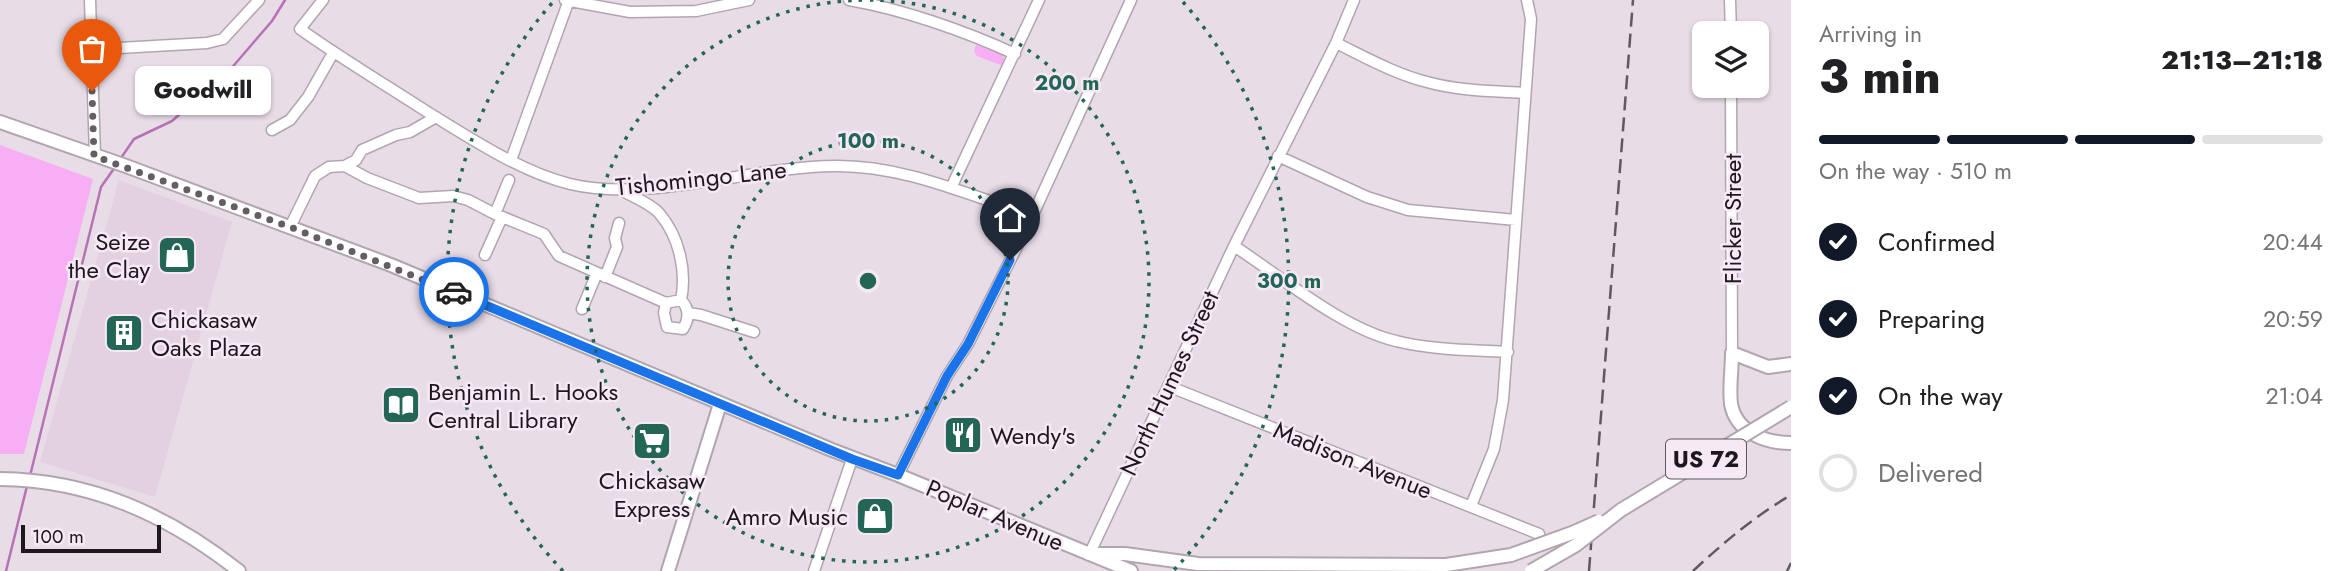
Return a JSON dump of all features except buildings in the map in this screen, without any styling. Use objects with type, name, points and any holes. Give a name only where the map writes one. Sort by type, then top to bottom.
[{"type":"main road","name":"Poplar Avenue","points":[[0,122],[391,265],[852,459],[898,475],[1131,571]]},
{"type":"main road","points":[[1791,364],[1768,367],[1732,353],[1731,403],[1736,418],[1745,430],[1762,439],[1791,443]]},
{"type":"main road","points":[[668,571],[720,404]]},
{"type":"main road","name":"US 72","points":[[1089,555],[1125,554],[1198,564],[1446,565],[1498,558],[1572,533],[1621,510],[1791,407]]},
{"type":"main road","points":[[0,479],[38,480],[102,494],[153,515],[198,540],[239,571]]},
{"type":"main road","name":"US 72","points":[[1531,571],[1576,545],[1621,510]]},
{"type":"main road","name":"US 72","points":[[1089,555],[1107,571]]},
{"type":"main road","points":[[1374,571],[1401,565]]},
{"type":"street","points":[[90,0],[94,156]]},
{"type":"street","points":[[119,48],[223,40],[258,0]]},
{"type":"street","name":"Tishomingo Lane","points":[[323,0],[300,29],[475,143],[571,184],[621,190],[805,167],[836,166],[894,171],[1013,209]]},
{"type":"street","points":[[511,160],[568,0],[629,12],[696,11],[749,0]]},
{"type":"street","points":[[849,0],[877,5],[1015,54]]},
{"type":"street","points":[[951,188],[1039,0]]},
{"type":"street","points":[[898,475],[947,376],[968,344],[1061,156],[1131,0]]},
{"type":"street","name":"North Humes Street","points":[[1089,555],[1167,386],[1336,43],[1354,0]]},
{"type":"street","points":[[1471,506],[1494,449],[1503,400],[1531,19],[1527,0]]},
{"type":"street","points":[[1730,0],[1731,21]]},
{"type":"street","points":[[1336,43],[1397,72],[1429,83],[1467,90],[1525,93]]},
{"type":"street","points":[[272,130],[290,120],[296,113],[334,53]]},
{"type":"street","name":"Flicker Street","points":[[1731,98],[1732,353]]},
{"type":"street","points":[[345,166],[356,160],[362,150],[396,135],[410,132],[436,117]]},
{"type":"street","points":[[1278,156],[1367,197],[1408,209],[1516,220]]},
{"type":"street","points":[[290,227],[315,176],[329,167],[345,166],[367,178],[419,198],[453,196],[468,200],[498,216],[544,234],[559,257],[666,303],[681,300]]},
{"type":"street","points":[[485,255],[509,180]]},
{"type":"street","points":[[621,190],[658,211],[676,239],[684,284],[681,300]]},
{"type":"street","points":[[582,309],[617,247],[615,238],[619,223]]},
{"type":"street","points":[[1234,246],[1348,322],[1394,341],[1441,348],[1508,352]]},
{"type":"street","points":[[666,303],[664,313],[667,327],[683,329],[688,313],[681,300]]},
{"type":"street","points":[[688,313],[701,314],[754,332]]},
{"type":"street","name":"Madison Avenue","points":[[1167,386],[1539,534]]},
{"type":"street","points":[[814,571],[852,459]]},
{"type":"shaded area","points":[[976,45],[1002,54],[1005,61],[1003,66],[977,56],[974,51]]},
{"type":"shaded area","points":[[0,145],[93,179],[24,454],[0,454]]},
{"type":"shaded area","points":[[119,180],[232,222],[155,497],[40,462]]},
{"type":"waterway","points":[[121,158],[134,139],[172,121],[229,71],[272,21],[285,0]]},
{"type":"waterway","points":[[30,476],[101,187],[115,167]]},
{"type":"waterway","points":[[6,571],[27,486]]},
{"type":"railway","points":[[1589,571],[1633,0]]},
{"type":"railway","points":[[1693,571],[1740,530],[1791,495]]},
{"type":"railway","points":[[1787,571],[1791,563]]},
{"type":"way so far","points":[[92,91],[94,156],[391,265],[454,292]]},
{"type":"place","name":"Goodwill","points":[[92,91]]},
{"type":"place","name":"Seize the Clay","points":[[177,255]]},
{"type":"place","name":"Chickasaw Oaks Plaza","points":[[124,333]]},
{"type":"place","name":"Benjamin L. Hooks Central Library","points":[[401,405]]},
{"type":"place","name":"Wendy's","points":[[963,435]]},
{"type":"place","name":"Chickasaw Express","points":[[652,441]]},
{"type":"place","name":"Amro Music","points":[[875,516]]},
{"type":"route","points":[[454,292],[852,459],[898,475],[947,376],[968,344],[1010,260]]}]
